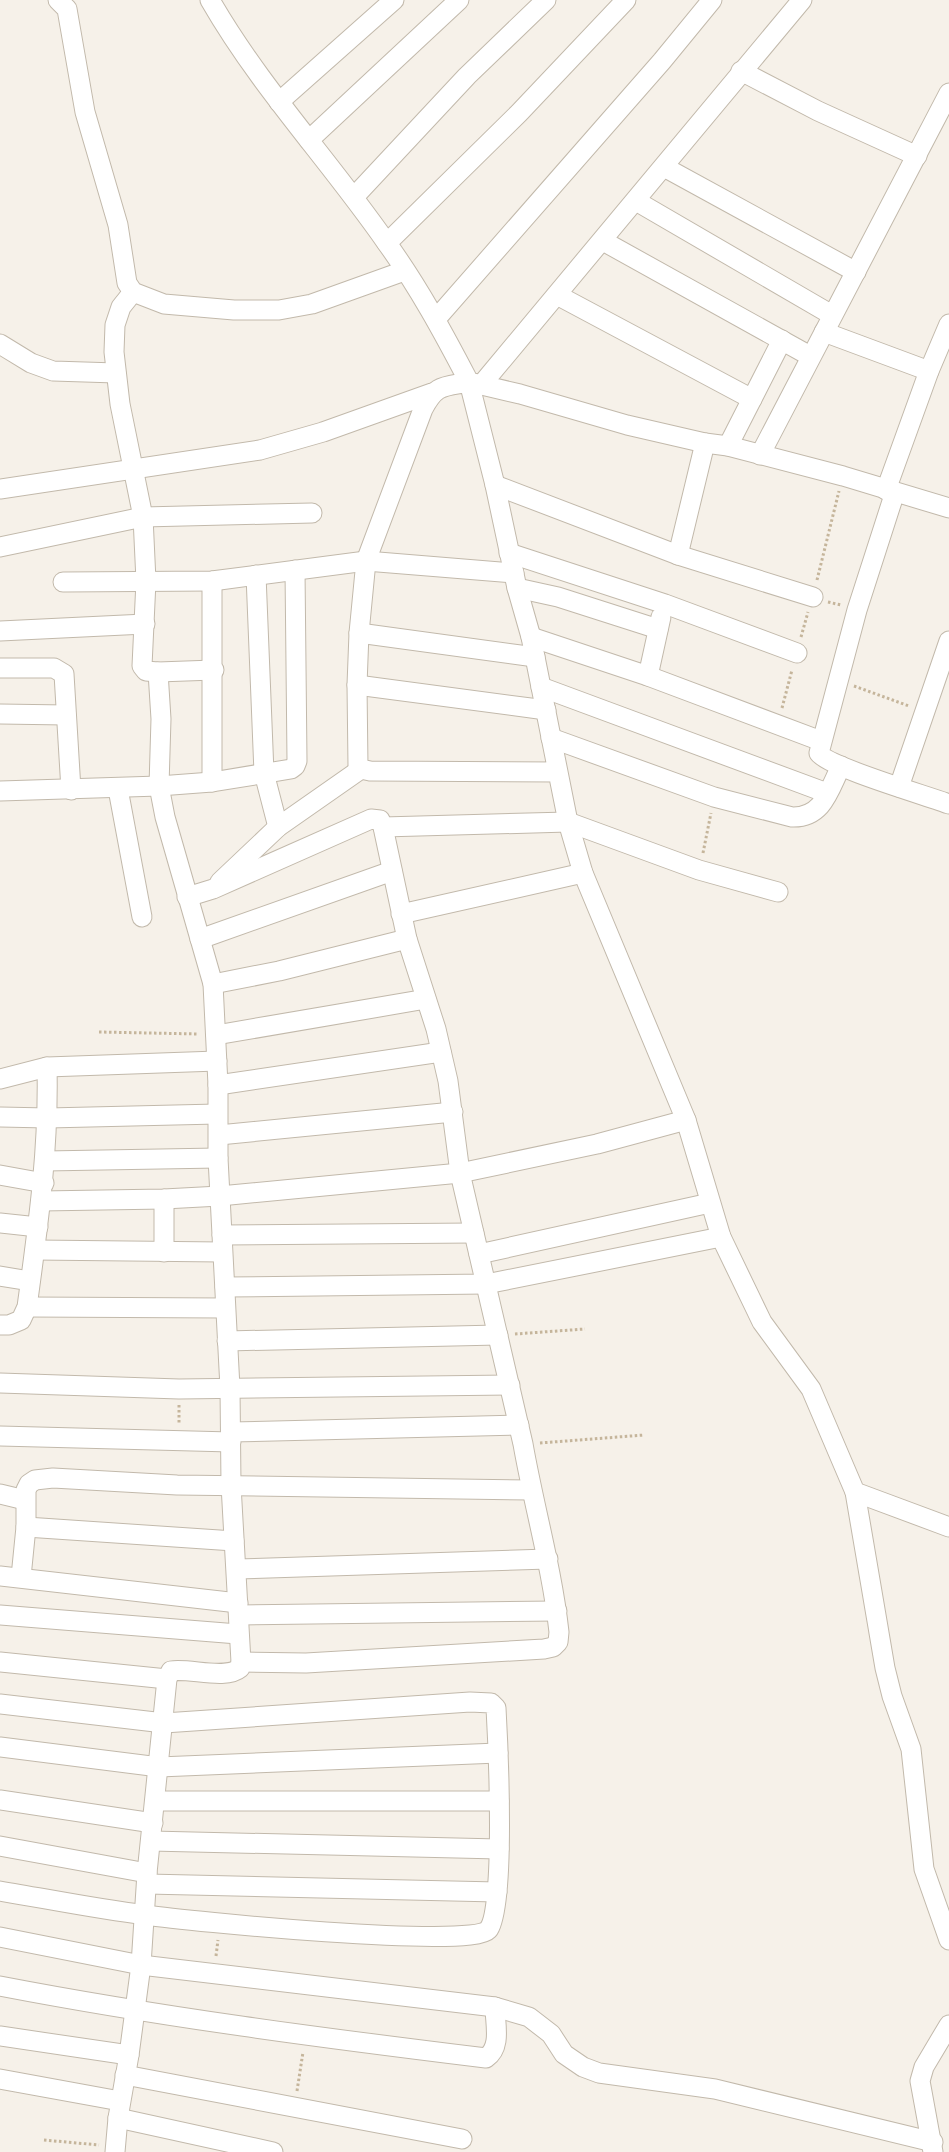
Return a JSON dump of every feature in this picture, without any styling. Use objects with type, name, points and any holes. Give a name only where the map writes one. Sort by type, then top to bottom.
[{"type":"street","points":[[58,0],[67,9],[86,112],[118,225],[127,283],[133,292],[164,304],[234,310],[279,310],[312,304],[404,271]]},
{"type":"street","points":[[210,0],[222,21],[279,102],[388,243],[476,383],[509,553],[531,637],[568,822],[583,873],[686,1120],[721,1237],[762,1322],[811,1389],[855,1492],[885,1668],[892,1696],[911,1749],[924,1869],[949,1940]]},
{"type":"street","points":[[279,102],[394,0]]},
{"type":"street","points":[[309,140],[460,0]]},
{"type":"street","points":[[354,197],[467,76],[546,0]]},
{"type":"street","points":[[388,243],[519,113],[626,0]]},
{"type":"street","points":[[436,319],[662,61],[712,0]]},
{"type":"street","points":[[476,383],[557,295],[603,241],[741,71],[802,0]]},
{"type":"street","points":[[741,71],[818,111],[917,156]]},
{"type":"street","points":[[760,455],[949,93]]},
{"type":"street","points":[[664,167],[856,272]]},
{"type":"street","points":[[636,201],[828,323],[929,371]]},
{"type":"street","points":[[603,241],[810,356]]},
{"type":"street","points":[[133,292],[121,307],[115,325],[114,352],[116,373],[143,517],[146,581],[142,666],[146,671],[158,672],[214,670]]},
{"type":"street","points":[[557,295],[752,399]]},
{"type":"street","points":[[947,799],[899,787],[841,766],[820,756],[821,741],[837,680],[891,491],[929,371],[945,346],[949,324]]},
{"type":"street","points":[[728,446],[782,340]]},
{"type":"street","points":[[0,344],[32,363],[53,371],[116,373]]},
{"type":"street","points":[[0,489],[260,450],[323,432],[432,393],[439,388],[476,383],[627,425],[705,443],[728,446],[843,476],[949,508]]},
{"type":"street","points":[[432,393],[423,409],[366,561],[359,633],[357,685],[358,766],[361,769],[370,771],[558,772]]},
{"type":"street","points":[[678,555],[705,443]]},
{"type":"street","points":[[495,485],[678,555],[813,598]]},
{"type":"street","points":[[0,547],[143,517],[312,513]]},
{"type":"street","points":[[509,553],[665,604],[797,653]]},
{"type":"street","points":[[63,582],[212,581],[366,561],[515,580],[558,597],[658,629]]},
{"type":"street","points":[[0,791],[118,789],[212,782],[291,769],[297,761],[295,570]]},
{"type":"street","points":[[256,575],[264,773],[278,827]]},
{"type":"street","points":[[212,581],[214,670],[212,782]]},
{"type":"street","points":[[648,676],[665,604]]},
{"type":"street","points":[[0,631],[144,624]]},
{"type":"street","points":[[359,633],[535,657]]},
{"type":"street","points":[[531,637],[648,676],[821,741]]},
{"type":"street","points":[[899,787],[949,641]]},
{"type":"street","points":[[0,668],[48,667],[60,670],[64,674],[71,790]]},
{"type":"street","points":[[115,2149],[119,2109],[136,2011],[167,1679],[171,1671],[230,1673],[240,1668],[241,1662],[231,1485],[230,1388],[218,1158],[218,1085],[213,984],[165,817],[159,786],[160,719],[158,672]]},
{"type":"street","points":[[357,685],[546,710]]},
{"type":"street","points":[[541,687],[827,793]]},
{"type":"street","points":[[0,714],[66,715]]},
{"type":"street","points":[[551,738],[714,797],[792,816],[803,817],[812,813],[822,804],[841,766]]},
{"type":"street","points":[[213,889],[278,827],[361,769]]},
{"type":"street","points":[[118,789],[142,917]]},
{"type":"street","points":[[187,897],[213,889],[371,819],[380,820],[384,827],[407,939],[440,1052],[453,1112],[460,1173],[510,1384],[531,1490],[548,1559],[557,1611],[558,1642],[553,1647],[544,1650],[306,1663],[241,1662]]},
{"type":"street","points":[[384,827],[568,822],[699,870],[778,892]]},
{"type":"street","points":[[200,939],[392,872]]},
{"type":"street","points":[[401,914],[583,873]]},
{"type":"street","points":[[213,984],[407,939]]},
{"type":"street","points":[[216,1035],[426,999]]},
{"type":"street","points":[[218,1085],[440,1052]]},
{"type":"street","points":[[0,1079],[48,1067],[217,1062]]},
{"type":"street","points":[[0,1325],[9,1325],[22,1320],[27,1307],[43,1192],[48,1118],[48,1067]]},
{"type":"street","points":[[219,1135],[453,1112]]},
{"type":"street","points":[[0,1116],[48,1118],[217,1114]]},
{"type":"street","points":[[0,1175],[43,1192],[164,1199],[220,1196],[460,1173],[597,1144],[686,1120]]},
{"type":"street","points":[[45,1160],[218,1158]]},
{"type":"street","points":[[164,1199],[164,1252]]},
{"type":"street","points":[[479,1254],[710,1203]]},
{"type":"street","points":[[0,1223],[38,1227]]},
{"type":"street","points":[[35,1250],[164,1252],[222,1243],[474,1233]]},
{"type":"street","points":[[225,1287],[486,1284],[721,1237]]},
{"type":"street","points":[[0,1276],[30,1280]]},
{"type":"street","points":[[27,1307],[225,1308]]},
{"type":"street","points":[[227,1341],[498,1335]]},
{"type":"street","points":[[0,1383],[179,1389],[510,1384]]},
{"type":"street","points":[[0,1436],[179,1442],[231,1437],[519,1425]]},
{"type":"street","points":[[22,1577],[26,1528],[26,1490],[29,1484],[35,1480],[53,1478],[177,1485],[531,1490]]},
{"type":"street","points":[[855,1492],[949,1527]]},
{"type":"street","points":[[0,1494],[26,1500]]},
{"type":"street","points":[[26,1528],[234,1540]]},
{"type":"street","points":[[237,1569],[548,1559]]},
{"type":"street","points":[[0,1576],[22,1577],[238,1609],[557,1611]]},
{"type":"street","points":[[0,1615],[238,1634]]},
{"type":"street","points":[[0,1662],[167,1679]]},
{"type":"street","points":[[0,1704],[164,1723],[481,1702],[491,1703],[496,1708],[499,1801],[497,1892],[493,1919],[487,1931],[476,1936],[421,1936],[219,1924],[145,1915],[0,1891]]},
{"type":"street","points":[[0,1747],[159,1767],[498,1753]]},
{"type":"street","points":[[0,1800],[152,1832],[499,1849]]},
{"type":"street","points":[[155,1801],[499,1801]]},
{"type":"street","points":[[0,1846],[147,1879],[497,1892]]},
{"type":"street","points":[[0,1937],[141,1965],[495,2007],[529,2017],[551,2034],[564,2054],[583,2067],[599,2073],[715,2089],[933,2147],[920,2081],[924,2067],[949,2026]]},
{"type":"street","points":[[0,1986],[136,2011],[305,2036],[486,2058],[492,2054],[496,2047],[495,2007]]},
{"type":"street","points":[[0,2036],[129,2055]]},
{"type":"street","points":[[125,2075],[462,2139]]},
{"type":"street","points":[[0,2079],[119,2109],[273,2152]]},
{"type":"path","points":[[778,725],[813,598],[843,476]]},
{"type":"path","points":[[813,598],[857,610]]},
{"type":"path","points":[[837,680],[926,712]]},
{"type":"path","points":[[699,870],[714,797]]},
{"type":"path","points":[[99,1032],[216,1035]]},
{"type":"path","points":[[498,1335],[585,1329]]},
{"type":"path","points":[[179,1389],[179,1442]]},
{"type":"path","points":[[523,1444],[644,1435]]},
{"type":"path","points":[[214,1975],[219,1924]]},
{"type":"path","points":[[294,2106],[305,2036]]},
{"type":"path","points":[[44,2140],[115,2149]]}]
